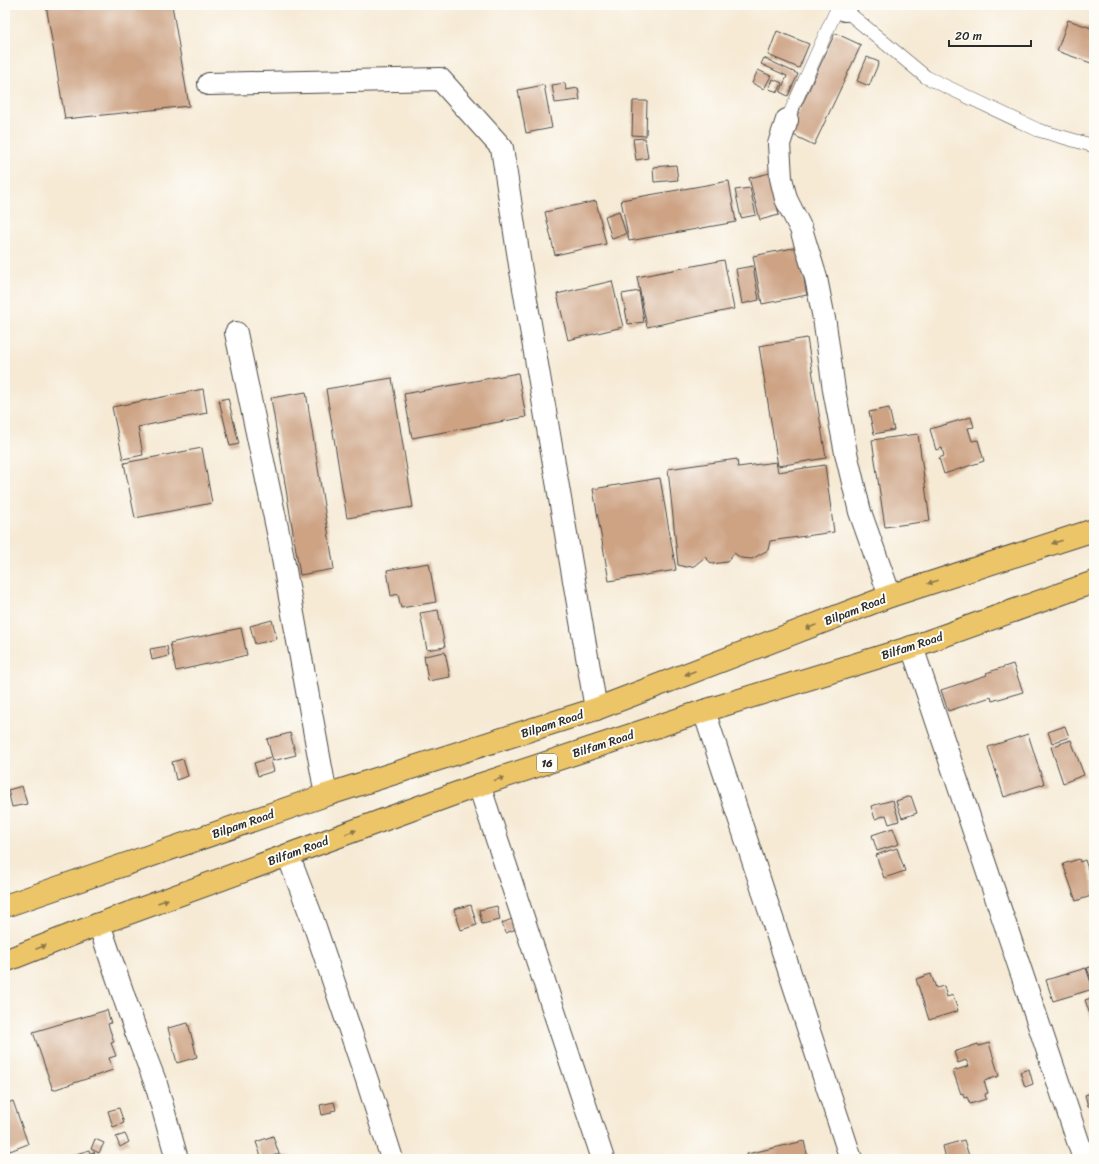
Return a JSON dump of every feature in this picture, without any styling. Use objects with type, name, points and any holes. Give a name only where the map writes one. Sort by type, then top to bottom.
[{"type":"main road","name":"Bilpam Road","points":[[5,906],[326,795],[596,709],[890,596],[1094,530]]},
{"type":"main road","name":"Bilfam Road","points":[[5,961],[99,924],[479,785],[704,711],[912,647],[1094,582]]},
{"type":"street","points":[[209,84],[440,80],[502,148],[520,265],[596,709]]},
{"type":"street","points":[[787,120],[779,144],[781,178],[786,199],[801,229],[816,278],[846,453],[860,512],[890,596]]},
{"type":"street","points":[[236,333],[279,537],[326,795]]},
{"type":"street","points":[[912,647],[1084,1159]]},
{"type":"street","points":[[704,711],[851,1159]]},
{"type":"street","points":[[479,785],[603,1159]]},
{"type":"street","points":[[288,855],[312,918],[392,1159]]},
{"type":"street","points":[[99,924],[136,1032],[156,1084],[178,1159]]},
{"type":"lane","points":[[787,120],[835,13],[846,7],[926,77],[1038,130],[1094,146]]},
{"type":"building","points":[[46,5],[172,5],[189,106],[65,119]]},
{"type":"building","points":[[1068,20],[1094,29],[1094,64],[1057,51]]},
{"type":"building","points":[[777,31],[809,44],[799,68],[768,55]]},
{"type":"building","points":[[835,33],[861,45],[814,145],[789,133]]},
{"type":"building","points":[[867,57],[879,62],[869,86],[857,81]]},
{"type":"building","points":[[764,58],[798,74],[788,96],[780,92],[787,76],[761,64]]},
{"type":"building","points":[[758,70],[771,76],[764,89],[752,83]]},
{"type":"building","points":[[773,79],[782,83],[778,92],[769,89]]},
{"type":"building","points":[[565,83],[566,90],[578,88],[580,100],[555,103],[552,85]]},
{"type":"building","points":[[544,85],[552,128],[526,133],[518,90]]},
{"type":"building","points":[[633,101],[647,101],[646,136],[632,135]]},
{"type":"building","points":[[645,138],[648,158],[636,160],[633,139]]},
{"type":"building","points":[[676,165],[678,180],[654,182],[653,167]]},
{"type":"building","points":[[770,173],[779,215],[760,220],[749,178]]},
{"type":"building","points":[[729,181],[736,222],[629,241],[621,200]]},
{"type":"building","points":[[750,188],[756,215],[741,218],[735,190]]},
{"type":"building","points":[[596,201],[606,244],[555,255],[545,212]]},
{"type":"building","points":[[619,211],[626,234],[612,239],[605,216]]},
{"type":"building","points":[[798,247],[807,295],[762,304],[753,256]]},
{"type":"building","points":[[724,260],[734,309],[647,327],[637,277]]},
{"type":"building","points":[[753,266],[759,300],[742,304],[736,269]]},
{"type":"building","points":[[612,281],[623,327],[568,340],[557,294]]},
{"type":"building","points":[[639,291],[644,322],[628,324],[622,294]]},
{"type":"building","points":[[807,338],[826,458],[778,466],[759,346]]},
{"type":"building","points":[[518,373],[526,417],[412,438],[404,394]]},
{"type":"building","points":[[392,378],[413,507],[347,518],[326,389]]},
{"type":"building","points":[[203,389],[207,413],[138,427],[143,455],[123,459],[112,407]]},
{"type":"building","points":[[306,392],[334,569],[300,575],[271,398]]},
{"type":"building","points":[[228,398],[239,444],[230,446],[219,400]]},
{"type":"building","points":[[889,408],[894,430],[874,434],[869,412]]},
{"type":"building","points":[[971,417],[974,427],[968,428],[972,441],[978,440],[984,461],[944,474],[939,458],[944,456],[942,448],[936,450],[930,429]]},
{"type":"building","points":[[918,434],[930,521],[885,527],[872,440]]},
{"type":"building","points":[[202,448],[212,503],[135,518],[124,463]]},
{"type":"building","points":[[737,459],[738,467],[776,462],[778,472],[825,465],[834,532],[770,541],[768,550],[752,559],[741,558],[734,553],[727,562],[712,564],[705,557],[694,566],[686,567],[678,565],[668,469]]},
{"type":"building","points":[[660,478],[676,570],[609,581],[593,489]]},
{"type":"building","points":[[429,563],[436,602],[401,608],[398,594],[391,596],[387,570]]},
{"type":"building","points":[[438,610],[445,647],[427,650],[420,613]]},
{"type":"building","points":[[272,620],[277,639],[255,644],[250,626]]},
{"type":"building","points":[[241,628],[247,655],[176,671],[170,643]]},
{"type":"building","points":[[167,646],[169,656],[152,660],[150,649]]},
{"type":"building","points":[[445,652],[450,677],[428,681],[424,656]]},
{"type":"building","points":[[1013,664],[1023,692],[992,701],[991,697],[948,711],[941,690],[987,675],[986,673]]},
{"type":"building","points":[[1065,726],[1069,737],[1052,743],[1048,732]]},
{"type":"building","points":[[290,733],[296,755],[273,761],[267,739]]},
{"type":"building","points":[[1028,734],[1044,784],[1004,797],[988,747]]},
{"type":"building","points":[[1071,740],[1084,775],[1063,783],[1051,747]]},
{"type":"building","points":[[270,758],[274,771],[258,776],[254,763]]},
{"type":"building","points":[[183,759],[188,776],[176,780],[172,762]]},
{"type":"building","points":[[22,786],[27,804],[12,807],[8,790]]},
{"type":"building","points":[[911,796],[917,813],[902,818],[896,801]]},
{"type":"building","points":[[893,800],[899,821],[889,824],[886,815],[875,819],[871,806]]},
{"type":"building","points":[[893,828],[899,844],[877,851],[872,835]]},
{"type":"building","points":[[897,848],[905,871],[884,878],[876,855]]},
{"type":"building","points":[[1079,859],[1080,862],[1085,860],[1094,888],[1094,895],[1076,901],[1063,864]]},
{"type":"building","points":[[471,905],[477,925],[461,930],[454,909]]},
{"type":"building","points":[[497,906],[500,920],[482,924],[479,910]]},
{"type":"building","points":[[512,919],[516,929],[506,933],[502,923]]},
{"type":"building","points":[[1094,966],[1094,988],[1087,968]]},
{"type":"building","points":[[1086,968],[1093,989],[1053,1001],[1046,980]]},
{"type":"building","points":[[931,974],[936,988],[944,986],[947,997],[953,995],[958,1011],[929,1020],[916,979]]},
{"type":"building","points":[[1094,997],[1094,1026],[1085,1000]]},
{"type":"building","points":[[107,1010],[111,1023],[108,1024],[114,1042],[111,1043],[116,1056],[109,1058],[113,1070],[53,1090],[33,1032]]},
{"type":"building","points":[[188,1023],[197,1057],[177,1063],[168,1028]]},
{"type":"building","points":[[989,1043],[999,1076],[984,1081],[988,1093],[985,1094],[986,1099],[970,1104],[967,1097],[964,1098],[963,1093],[961,1094],[953,1071],[969,1066],[966,1060],[958,1063],[954,1052],[978,1044],[979,1046]]},
{"type":"building","points":[[1029,1069],[1033,1084],[1025,1087],[1020,1072]]},
{"type":"building","points":[[1094,1092],[1094,1105],[1088,1106],[1085,1095]]},
{"type":"building","points":[[13,1101],[28,1144],[10,1151],[5,1138],[5,1104]]},
{"type":"building","points":[[334,1102],[336,1110],[322,1115],[320,1105]]},
{"type":"building","points":[[119,1108],[124,1123],[113,1127],[108,1111]]},
{"type":"building","points":[[125,1134],[129,1142],[120,1147],[116,1137]]},
{"type":"building","points":[[273,1136],[279,1154],[262,1159],[256,1142]]},
{"type":"building","points":[[95,1139],[104,1143],[99,1153],[91,1149]]},
{"type":"building","points":[[964,1140],[970,1159],[946,1159],[943,1146]]},
{"type":"building","points":[[804,1141],[808,1158],[748,1159],[747,1154]]},
{"type":"building","points":[[89,1150],[90,1153],[94,1152],[96,1159],[68,1159],[67,1157]]},
{"type":"building","points":[[278,1155],[291,1156],[291,1159],[277,1159]]}]
